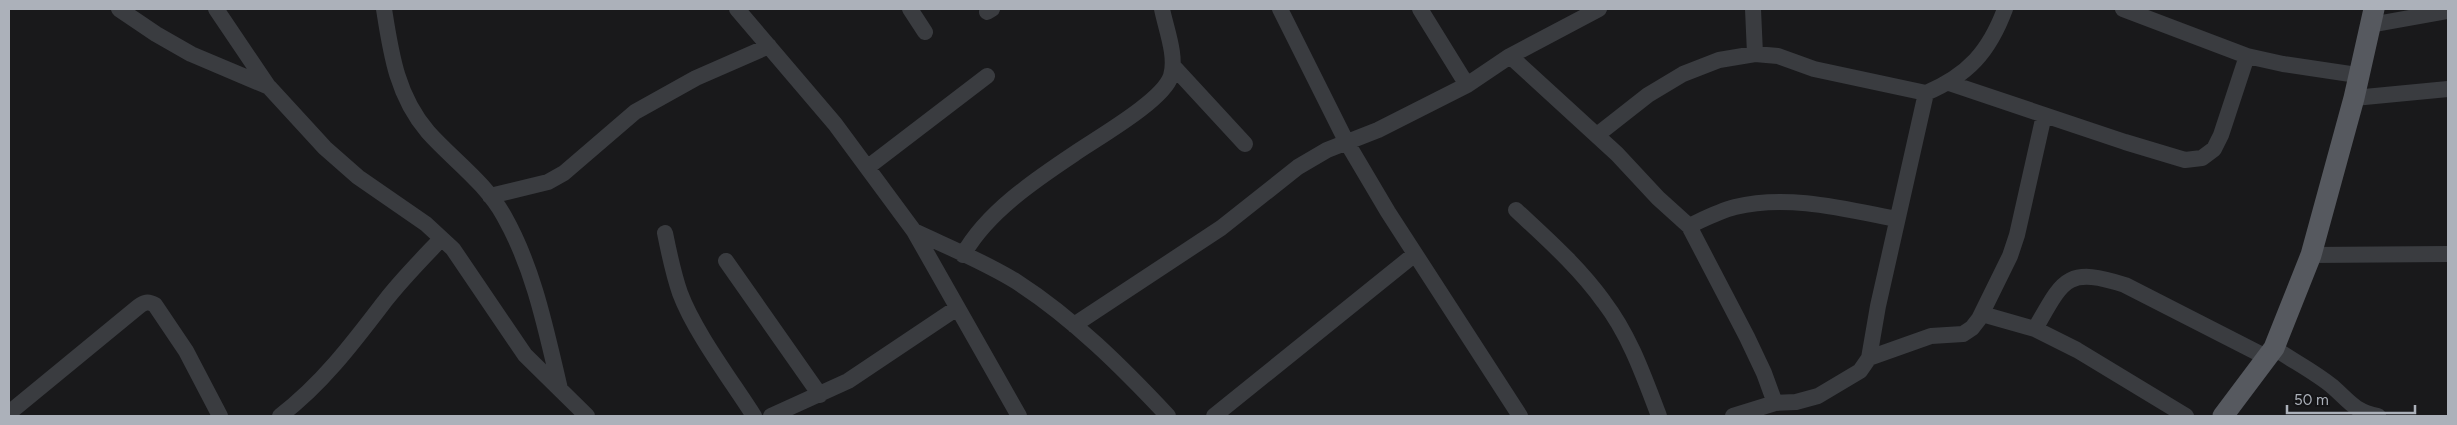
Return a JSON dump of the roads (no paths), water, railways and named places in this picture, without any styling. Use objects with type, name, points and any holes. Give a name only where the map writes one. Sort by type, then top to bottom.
[{"type":"main road","points":[[2223,416],[2271,353],[2310,255],[2354,98],[2357,76],[2372,17]]},
{"type":"street","points":[[118,9],[156,34],[192,54],[268,87]]},
{"type":"street","points":[[216,9],[268,87],[325,148],[358,177],[426,224],[453,249],[479,285],[502,324],[525,355],[587,416]]},
{"type":"street","points":[[384,9],[396,79],[411,109],[428,131],[480,182],[504,214],[522,252],[547,332],[560,389]]},
{"type":"street","points":[[737,9],[835,124],[914,231],[1019,416]]},
{"type":"street","points":[[910,9],[925,32]]},
{"type":"street","points":[[963,254],[973,237],[990,218],[1072,155],[1133,114],[1160,92],[1171,78],[1173,66],[1162,9]]},
{"type":"street","points":[[1280,9],[1346,142],[1415,254],[1520,416]]},
{"type":"street","points":[[1420,9],[1467,85]]},
{"type":"street","points":[[1074,325],[1221,228],[1298,167],[1346,142],[1378,130],[1467,85],[1510,56],[1599,9]]},
{"type":"street","points":[[1753,9],[1755,54]]},
{"type":"street","points":[[1597,135],[1648,95],[1683,74],[1719,60],[1755,54],[1778,56],[1814,69],[1926,93],[1950,83],[1980,56],[1996,33],[2005,9]]},
{"type":"street","points":[[2134,10],[2247,56],[2357,76]]},
{"type":"street","points":[[2372,17],[2448,11]]},
{"type":"street","points":[[490,196],[528,189],[548,182],[564,173],[635,112],[696,78],[769,46]]},
{"type":"street","points":[[1510,56],[1597,135],[1689,226],[1747,337],[1764,372],[1775,403]]},
{"type":"street","points":[[1950,83],[2185,160],[2202,158],[2214,149],[2247,56]]},
{"type":"street","points":[[1173,66],[1245,144]]},
{"type":"street","points":[[868,167],[987,76]]},
{"type":"street","points":[[2354,98],[2448,89]]},
{"type":"street","points":[[1733,416],[1775,403],[1796,402],[1818,396],[1860,371],[1869,358],[1896,219],[1926,93]]},
{"type":"street","points":[[1869,358],[1931,336],[1963,334],[1972,328],[1982,314],[2010,256],[2017,235],[2044,115]]},
{"type":"street","points":[[1689,226],[1736,207],[1759,204],[1821,205],[1896,219]]},
{"type":"street","points":[[1516,210],[1579,270],[1605,303],[1630,346],[1659,416]]},
{"type":"street","points":[[914,231],[1016,282],[1074,325],[1168,416]]},
{"type":"street","points":[[665,233],[671,263],[681,295],[754,416]]},
{"type":"street","points":[[280,416],[328,372],[359,337],[412,268],[441,239]]},
{"type":"street","points":[[1214,416],[1415,254]]},
{"type":"street","points":[[2310,255],[2448,254]]},
{"type":"street","points":[[726,262],[820,395]]},
{"type":"street","points":[[2035,329],[2059,287],[2073,278],[2084,276],[2104,278],[2126,285],[2271,353],[2332,387],[2353,411],[2378,416]]},
{"type":"street","points":[[9,413],[144,302],[149,302],[155,305],[186,351],[220,416]]},
{"type":"street","points":[[771,416],[848,381],[957,308]]},
{"type":"street","points":[[1982,314],[2035,329],[2077,350],[2186,416]]}]
